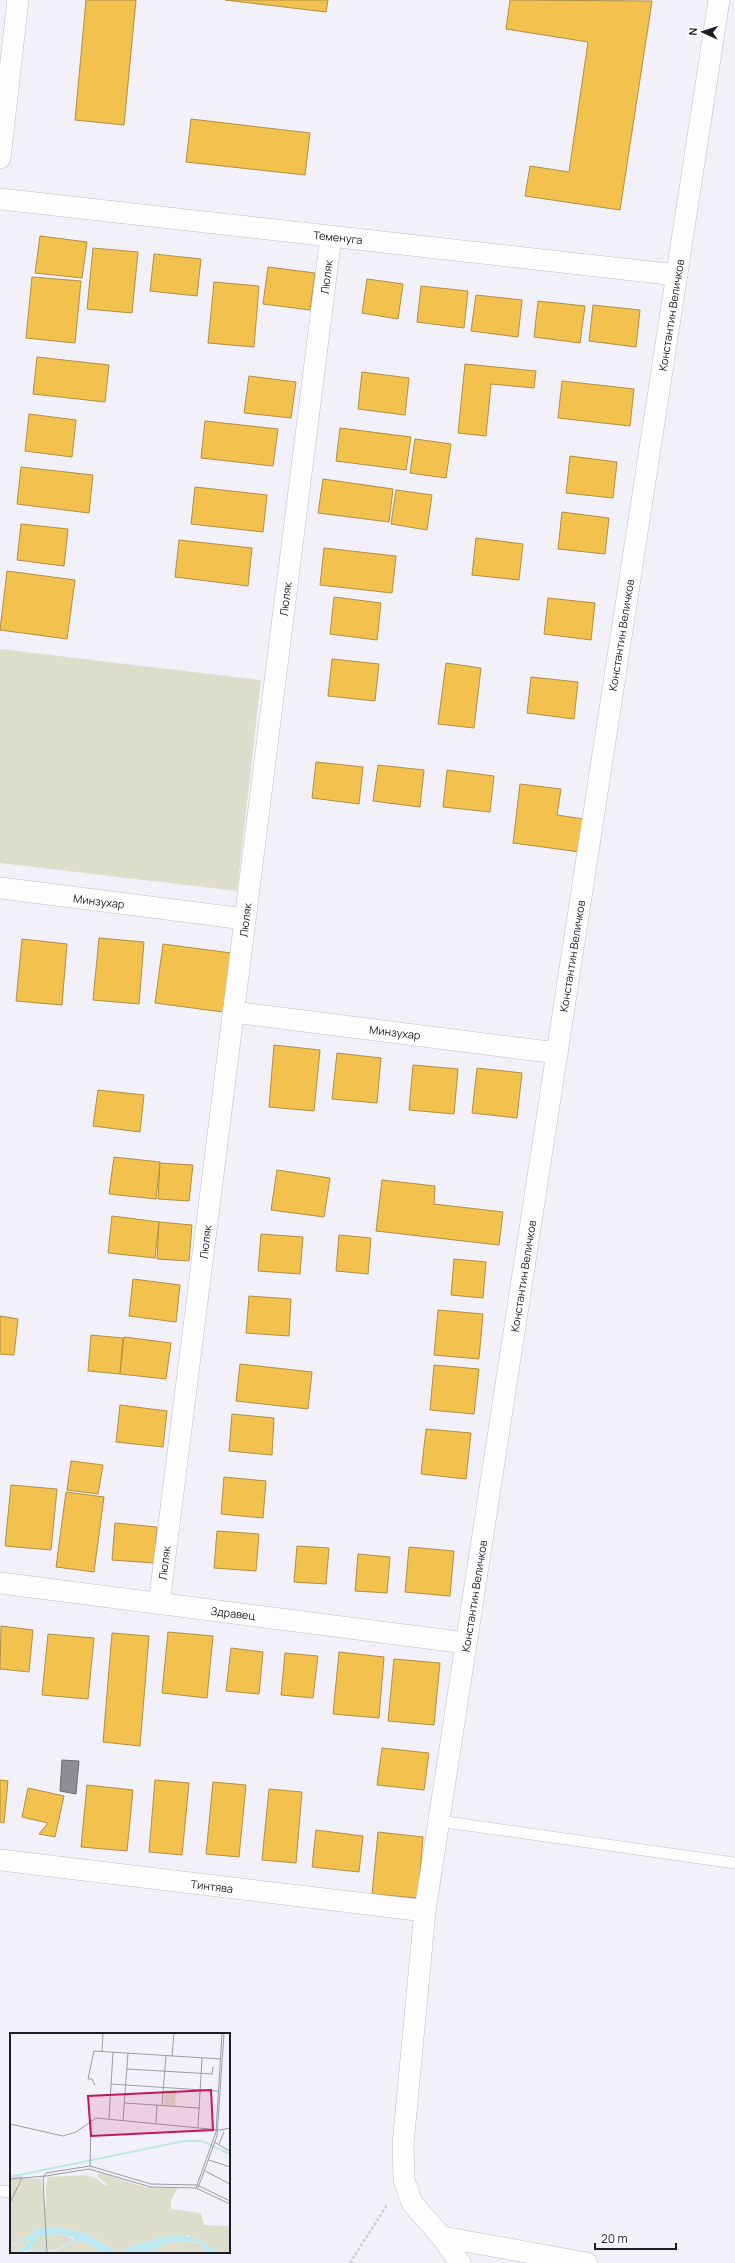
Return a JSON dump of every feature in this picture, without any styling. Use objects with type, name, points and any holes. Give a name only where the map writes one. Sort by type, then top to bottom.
[{"type":"street","points":[[0,158],[18,0]]},
{"type":"street","name":"Константин Величков","points":[[460,2263],[442,2238],[412,2203],[404,2180],[403,2144],[425,1911],[719,0]]},
{"type":"street","name":"Теменуга","points":[[0,199],[677,275]]},
{"type":"street","name":"Люляк","points":[[159,1604],[331,236]]},
{"type":"street","name":"Минзухар","points":[[0,888],[245,919]]},
{"type":"street","name":"Минзухар","points":[[234,1012],[557,1053]]},
{"type":"street","name":"Здравец","points":[[0,1583],[466,1643]]},
{"type":"street","name":"Тинтява","points":[[0,1860],[425,1911]]},
{"type":"street","points":[[442,2238],[587,2263]]},
{"type":"lane","points":[[439,1821],[735,1863]]},
{"type":"lane","points":[[0,2191],[10,2192]]},
{"type":"path","points":[[350,2263],[404,2180]]},
{"type":"green space","points":[[0,649],[261,680],[237,891],[0,863]]},
{"type":"building: Homes","points":[[86,0],[136,0],[124,125],[75,120]]},
{"type":"building: Homes","points":[[225,0],[328,0],[326,12]]},
{"type":"building: Homes","points":[[510,0],[652,1],[620,210],[525,196],[530,166],[569,172],[588,42],[506,29]]},
{"type":"building: Homes","points":[[191,119],[310,133],[305,175],[186,162]]},
{"type":"building: Homes","points":[[40,236],[87,242],[82,278],[35,273]]},
{"type":"building: Homes","points":[[93,248],[138,252],[132,313],[87,309]]},
{"type":"building: Homes","points":[[154,254],[201,259],[197,296],[150,291]]},
{"type":"building: Homes","points":[[268,267],[315,273],[310,310],[263,304]]},
{"type":"building: Homes","points":[[32,277],[81,281],[75,343],[26,338]]},
{"type":"building: Homes","points":[[367,279],[403,284],[398,319],[362,313]]},
{"type":"building: Homes","points":[[214,282],[259,286],[254,347],[208,343]]},
{"type":"building: Homes","points":[[421,286],[468,291],[464,328],[417,322]]},
{"type":"building: Homes","points":[[476,295],[522,300],[518,337],[471,331]]},
{"type":"building: Homes","points":[[538,301],[585,306],[580,343],[534,337]]},
{"type":"building: Homes","points":[[593,305],[640,310],[636,347],[589,341]]},
{"type":"building: Homes","points":[[37,357],[109,365],[105,402],[33,394]]},
{"type":"building: Homes","points":[[465,364],[536,371],[534,388],[491,384],[486,436],[458,433]]},
{"type":"building: Homes","points":[[362,372],[409,378],[405,415],[358,409]]},
{"type":"building: Homes","points":[[249,376],[296,382],[291,418],[244,413]]},
{"type":"building: Homes","points":[[562,381],[634,389],[630,426],[558,418]]},
{"type":"building: Homes","points":[[29,414],[76,420],[72,457],[25,451]]},
{"type":"building: Homes","points":[[205,421],[278,429],[273,466],[201,458]]},
{"type":"building: Homes","points":[[340,428],[411,437],[406,470],[336,461]]},
{"type":"building: Homes","points":[[415,439],[451,444],[446,478],[410,473]]},
{"type":"building: Homes","points":[[570,456],[617,462],[613,498],[566,493]]},
{"type":"building: Homes","points":[[21,467],[93,475],[89,513],[17,504]]},
{"type":"building: Homes","points":[[323,479],[393,489],[389,522],[318,513]]},
{"type":"building: Homes","points":[[195,487],[267,495],[263,532],[191,524]]},
{"type":"building: Homes","points":[[396,490],[432,495],[427,530],[391,524]]},
{"type":"building: Homes","points":[[562,512],[609,518],[605,554],[558,549]]},
{"type":"building: Homes","points":[[21,524],[68,529],[64,566],[17,560]]},
{"type":"building: Homes","points":[[476,538],[523,544],[519,580],[472,575]]},
{"type":"building: Homes","points":[[179,540],[252,548],[248,586],[175,577]]},
{"type":"building: Homes","points":[[324,548],[396,556],[392,593],[320,585]]},
{"type":"building: Homes","points":[[7,571],[75,580],[67,639],[0,630]]},
{"type":"building: Homes","points":[[334,597],[381,603],[377,640],[330,634]]},
{"type":"building: Homes","points":[[548,598],[595,603],[591,640],[544,634]]},
{"type":"building: Homes","points":[[332,659],[379,664],[375,701],[328,696]]},
{"type":"building: Homes","points":[[446,663],[481,668],[474,728],[438,724]]},
{"type":"building: Homes","points":[[531,677],[578,682],[574,719],[527,713]]},
{"type":"building: Homes","points":[[316,762],[363,767],[359,804],[312,798]]},
{"type":"building: Homes","points":[[378,765],[424,770],[420,807],[373,801]]},
{"type":"building: Homes","points":[[447,770],[494,776],[490,812],[443,807]]},
{"type":"building: Homes","points":[[520,784],[561,789],[557,815],[584,819],[580,852],[513,843]]},
{"type":"building: Homes","points":[[99,938],[144,942],[139,1004],[93,1000]]},
{"type":"building: Homes","points":[[22,939],[67,944],[62,1005],[16,1001]]},
{"type":"building: Homes","points":[[163,944],[231,953],[223,1012],[155,1003]]},
{"type":"building: Homes","points":[[274,1045],[320,1050],[314,1111],[269,1107]]},
{"type":"building: Homes","points":[[337,1053],[381,1058],[377,1103],[332,1099]]},
{"type":"building: Homes","points":[[413,1065],[458,1069],[454,1114],[409,1110]]},
{"type":"building: Homes","points":[[477,1068],[522,1073],[517,1118],[472,1113]]},
{"type":"building: Homes","points":[[98,1090],[144,1095],[140,1132],[93,1126]]},
{"type":"building: Homes","points":[[114,1157],[160,1162],[156,1199],[109,1194]]},
{"type":"building: Homes","points":[[160,1163],[193,1165],[189,1201],[158,1199]]},
{"type":"building: Homes","points":[[277,1170],[330,1178],[324,1217],[271,1210]]},
{"type":"building: Homes","points":[[382,1180],[435,1186],[434,1204],[503,1212],[499,1245],[376,1231]]},
{"type":"building: Homes","points":[[112,1216],[159,1222],[155,1258],[108,1253]]},
{"type":"building: Homes","points":[[159,1222],[192,1225],[189,1261],[157,1259]]},
{"type":"building: Homes","points":[[261,1234],[303,1237],[300,1274],[258,1271]]},
{"type":"building: Homes","points":[[339,1235],[371,1238],[368,1274],[336,1271]]},
{"type":"building: Homes","points":[[454,1259],[486,1262],[483,1298],[451,1295]]},
{"type":"building: Homes","points":[[133,1279],[180,1285],[176,1322],[129,1316]]},
{"type":"building: Homes","points":[[249,1296],[291,1299],[289,1336],[246,1333]]},
{"type":"building: Homes","points":[[438,1310],[483,1314],[479,1359],[434,1355]]},
{"type":"building: Homes","points":[[0,1316],[18,1319],[14,1355],[0,1354]]},
{"type":"building: Homes","points":[[91,1335],[123,1338],[120,1374],[88,1371]]},
{"type":"building: Homes","points":[[124,1337],[171,1343],[166,1379],[120,1374]]},
{"type":"building: Homes","points":[[240,1364],[312,1372],[308,1409],[236,1401]]},
{"type":"building: Homes","points":[[434,1365],[479,1369],[474,1414],[430,1410]]},
{"type":"building: Homes","points":[[120,1405],[167,1411],[163,1447],[116,1442]]},
{"type":"building: Homes","points":[[232,1414],[274,1418],[272,1455],[229,1451]]},
{"type":"building: Homes","points":[[426,1429],[471,1433],[466,1479],[421,1474]]},
{"type":"building: Homes","points":[[71,1461],[103,1465],[98,1494],[67,1490]]},
{"type":"building: Homes","points":[[224,1477],[266,1481],[263,1518],[221,1514]]},
{"type":"building: Homes","points":[[11,1485],[57,1489],[51,1550],[5,1546]]},
{"type":"building: Homes","points":[[66,1492],[104,1497],[94,1572],[56,1567]]},
{"type":"building: Homes","points":[[115,1523],[157,1527],[154,1563],[112,1560]]},
{"type":"building: Homes","points":[[217,1531],[259,1534],[256,1571],[214,1568]]},
{"type":"building: Homes","points":[[297,1546],[329,1548],[326,1584],[294,1582]]},
{"type":"building: Homes","points":[[409,1547],[454,1551],[450,1596],[405,1592]]},
{"type":"building: Homes","points":[[358,1554],[390,1557],[387,1593],[355,1591]]},
{"type":"building: Homes","points":[[1,1626],[33,1630],[29,1672],[0,1669]]},
{"type":"building: Homes","points":[[168,1632],[213,1636],[207,1698],[162,1693]]},
{"type":"building: Homes","points":[[112,1633],[149,1636],[140,1746],[103,1742]]},
{"type":"building: Homes","points":[[48,1634],[94,1638],[88,1699],[42,1695]]},
{"type":"building: Homes","points":[[231,1648],[263,1652],[259,1694],[226,1691]]},
{"type":"building: Homes","points":[[339,1652],[384,1657],[379,1718],[333,1714]]},
{"type":"building: Homes","points":[[285,1653],[318,1656],[313,1698],[281,1695]]},
{"type":"building: Homes","points":[[394,1659],[440,1663],[434,1725],[388,1721]]},
{"type":"building: Homes","points":[[382,1748],[429,1753],[424,1790],[377,1785]]},
{"type":"building: Homes","points":[[0,1780],[8,1781],[4,1823],[0,1822]]},
{"type":"building: Homes","points":[[155,1780],[189,1783],[182,1855],[149,1852]]},
{"type":"building: Homes","points":[[213,1782],[246,1785],[239,1857],[206,1854]]},
{"type":"building: Homes","points":[[87,1785],[133,1790],[127,1851],[81,1847]]},
{"type":"building: Homes","points":[[28,1788],[64,1796],[55,1837],[39,1834],[48,1823],[22,1817]]},
{"type":"building: Homes","points":[[269,1789],[302,1792],[296,1863],[262,1860]]},
{"type":"building: Homes","points":[[316,1830],[363,1836],[359,1872],[312,1867]]},
{"type":"building: Homes","points":[[378,1832],[423,1837],[418,1898],[372,1894]]},
{"type":"building: Industry","points":[[62,1760],[79,1761],[76,1794],[60,1791]]}]
